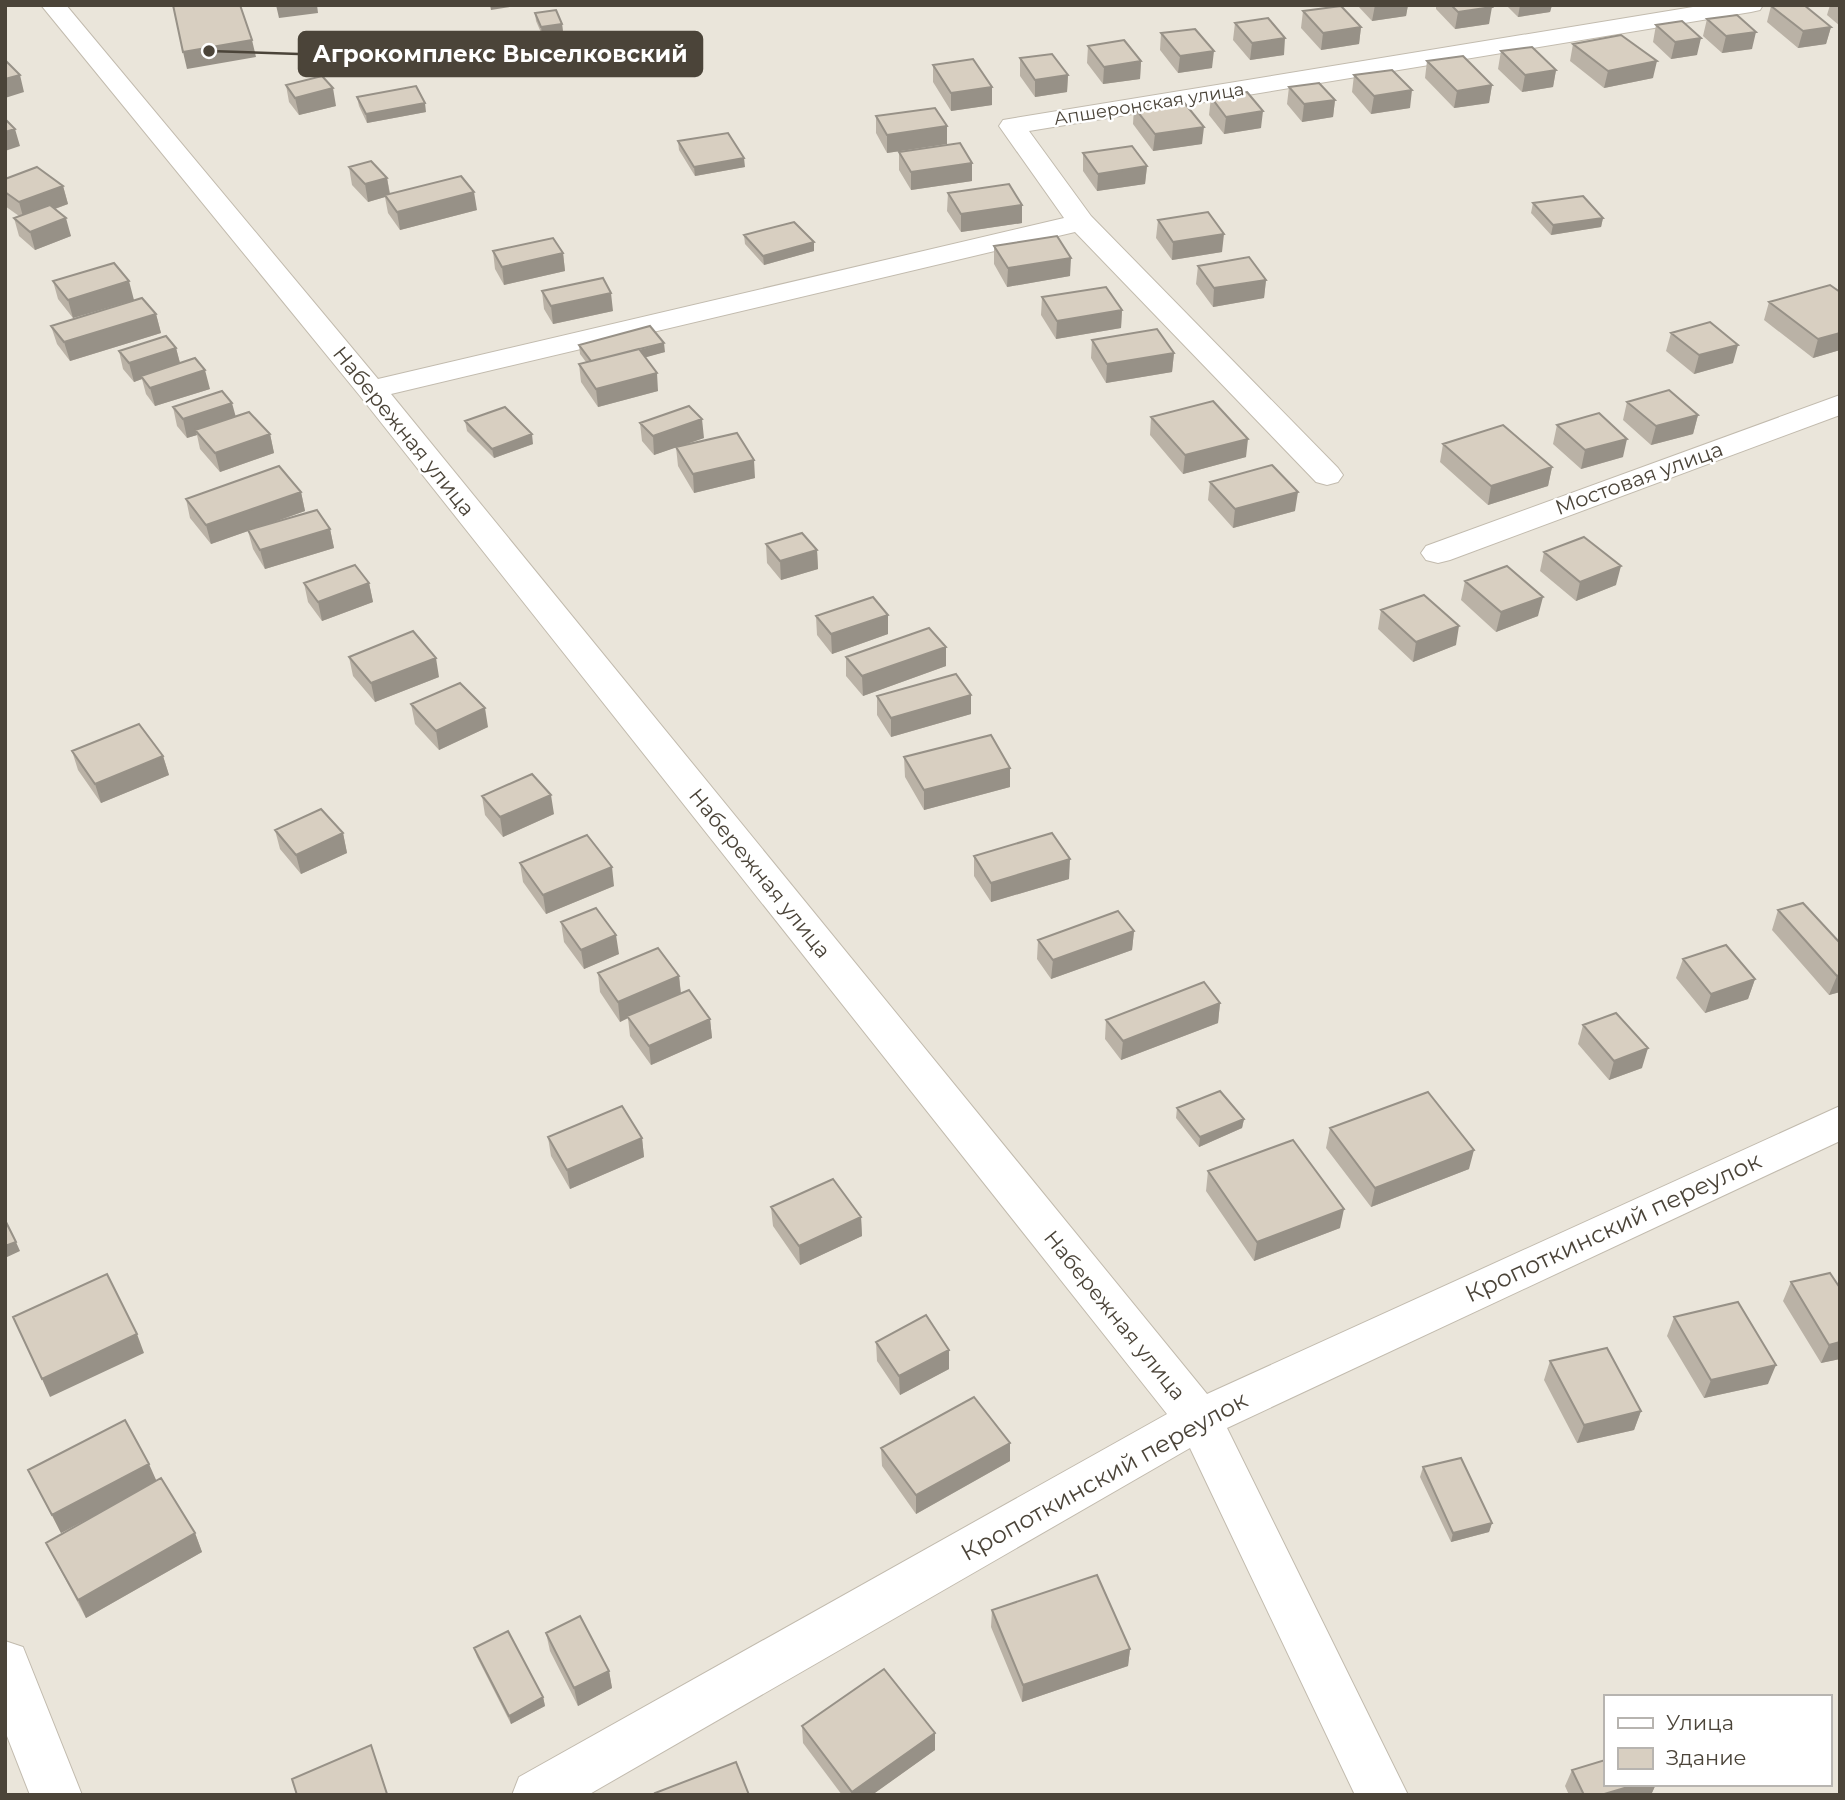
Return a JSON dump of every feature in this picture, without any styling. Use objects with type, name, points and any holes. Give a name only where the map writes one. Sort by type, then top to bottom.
[{"type":"street","name":"Набережная улица","points":[[53,5],[371,390],[1199,1419],[1382,1795]]},
{"type":"street","name":"Апшеронская улица","points":[[1327,475],[1081,222],[1012,126],[1751,5]]},
{"type":"street","points":[[371,390],[1081,222]]},
{"type":"street","name":"Мостовая улица","points":[[1438,553],[1840,404]]},
{"type":"street","name":"Кропоткинский переулок","points":[[538,1795],[1199,1419],[1840,1122]]},
{"type":"street","points":[[5,1664],[56,1795]]},
{"type":"shaded area","points":[[5,5],[1840,5],[1840,1795],[5,1795]]},
{"type":"building","points":[[173,5],[240,5],[252,40],[183,52]]},
{"type":"building","points":[[1451,5],[1490,5],[1492,7],[1458,12]]},
{"type":"building","points":[[1804,5],[1831,27],[1803,31],[1771,6]]},
{"type":"building","points":[[1341,6],[1361,27],[1323,33],[1303,11]]},
{"type":"building","points":[[556,10],[562,24],[541,27],[535,13]]},
{"type":"building","points":[[1737,15],[1756,32],[1726,36],[1707,19]]},
{"type":"building","points":[[1268,18],[1285,38],[1252,43],[1235,23]]},
{"type":"building","points":[[1682,21],[1701,38],[1675,42],[1656,25]]},
{"type":"building","points":[[1195,29],[1214,51],[1180,56],[1161,33]]},
{"type":"building","points":[[1621,35],[1657,61],[1608,71],[1573,44]]},
{"type":"building","points":[[1124,40],[1141,61],[1104,67],[1088,46]]},
{"type":"building","points":[[1532,47],[1556,70],[1525,75],[1501,51]]},
{"type":"building","points":[[1052,54],[1068,75],[1035,80],[1020,58]]},
{"type":"building","points":[[1463,56],[1492,85],[1457,91],[1427,61]]},
{"type":"building","points":[[973,59],[992,87],[951,93],[933,65]]},
{"type":"building","points":[[5,60],[20,75],[5,79]]},
{"type":"building","points":[[1392,70],[1412,90],[1374,96],[1354,75]]},
{"type":"building","points":[[322,76],[333,88],[295,98],[286,85]]},
{"type":"building","points":[[1319,83],[1335,100],[1304,104],[1289,87]]},
{"type":"building","points":[[416,86],[425,103],[366,114],[357,97]]},
{"type":"building","points":[[1247,92],[1263,111],[1226,117],[1211,97]]},
{"type":"building","points":[[1182,100],[1204,127],[1155,134],[1134,107]]},
{"type":"building","points":[[935,108],[947,126],[887,135],[876,116]]},
{"type":"building","points":[[5,119],[15,129],[5,132]]},
{"type":"building","points":[[728,133],[744,158],[694,167],[678,141]]},
{"type":"building","points":[[960,143],[972,163],[911,172],[899,152]]},
{"type":"building","points":[[1132,146],[1147,166],[1098,174],[1083,153]]},
{"type":"building","points":[[371,161],[387,178],[365,184],[349,167]]},
{"type":"building","points":[[37,167],[63,186],[19,202],[5,192],[5,179]]},
{"type":"building","points":[[461,176],[474,192],[397,212],[385,195]]},
{"type":"building","points":[[1009,184],[1022,205],[961,214],[948,193]]},
{"type":"building","points":[[1583,196],[1603,218],[1553,225],[1533,203]]},
{"type":"building","points":[[50,205],[66,218],[30,232],[14,218]]},
{"type":"building","points":[[1208,212],[1224,234],[1173,242],[1158,220]]},
{"type":"building","points":[[794,222],[814,242],[763,256],[744,235]]},
{"type":"building","points":[[1057,236],[1071,258],[1008,268],[994,246]]},
{"type":"building","points":[[553,238],[563,253],[502,267],[493,251]]},
{"type":"building","points":[[1249,257],[1266,280],[1214,288],[1198,266]]},
{"type":"building","points":[[114,263],[129,281],[68,300],[53,281]]},
{"type":"building","points":[[603,278],[611,293],[551,306],[542,291]]},
{"type":"building","points":[[1830,285],[1840,292],[1840,333],[1818,339],[1769,302]]},
{"type":"building","points":[[1106,287],[1122,310],[1057,321],[1042,297]]},
{"type":"building","points":[[142,298],[156,314],[64,342],[51,326]]},
{"type":"building","points":[[1710,322],[1738,345],[1699,355],[1671,333]]},
{"type":"building","points":[[650,326],[664,343],[591,361],[579,345]]},
{"type":"building","points":[[1157,329],[1174,353],[1107,364],[1092,340]]},
{"type":"building","points":[[166,336],[176,348],[129,363],[119,351]]},
{"type":"building","points":[[639,349],[657,373],[596,389],[579,364]]},
{"type":"building","points":[[195,358],[205,370],[150,388],[141,376]]},
{"type":"building","points":[[1669,390],[1698,415],[1656,426],[1627,402]]},
{"type":"building","points":[[222,391],[232,403],[183,419],[173,407]]},
{"type":"building","points":[[1213,401],[1248,439],[1185,455],[1151,417]]},
{"type":"building","points":[[689,406],[702,419],[653,436],[640,423]]},
{"type":"building","points":[[505,407],[532,434],[492,449],[465,421]]},
{"type":"building","points":[[249,412],[270,434],[215,453],[195,430]]},
{"type":"building","points":[[1599,413],[1627,439],[1585,450],[1557,425]]},
{"type":"building","points":[[1503,425],[1552,467],[1491,486],[1443,444]]},
{"type":"building","points":[[737,433],[754,460],[693,474],[676,447]]},
{"type":"building","points":[[1272,465],[1298,492],[1235,509],[1210,482]]},
{"type":"building","points":[[279,466],[301,492],[206,525],[186,499]]},
{"type":"building","points":[[317,510],[330,529],[260,550],[248,530]]},
{"type":"building","points":[[802,533],[817,550],[780,561],[766,544]]},
{"type":"building","points":[[1584,537],[1621,566],[1580,582],[1544,552]]},
{"type":"building","points":[[355,565],[369,583],[318,602],[304,583]]},
{"type":"building","points":[[1507,566],[1543,597],[1501,612],[1465,581]]},
{"type":"building","points":[[1424,595],[1459,626],[1416,642],[1381,610]]},
{"type":"building","points":[[873,597],[888,615],[831,634],[816,616]]},
{"type":"building","points":[[929,628],[946,647],[862,676],[846,657]]},
{"type":"building","points":[[413,631],[436,658],[371,683],[349,657]]},
{"type":"building","points":[[956,674],[971,695],[891,718],[877,696]]},
{"type":"building","points":[[460,683],[485,708],[436,731],[411,704]]},
{"type":"building","points":[[139,724],[163,756],[95,784],[72,751]]},
{"type":"building","points":[[991,735],[1010,768],[924,790],[904,757]]},
{"type":"building","points":[[532,774],[551,795],[500,817],[482,796]]},
{"type":"building","points":[[321,809],[343,833],[296,855],[275,830]]},
{"type":"building","points":[[1052,833],[1070,859],[991,883],[974,856]]},
{"type":"building","points":[[587,835],[612,867],[543,895],[520,863]]},
{"type":"building","points":[[1803,903],[1840,943],[1840,975],[1837,976],[1778,910]]},
{"type":"building","points":[[596,908],[616,935],[581,950],[561,922]]},
{"type":"building","points":[[1118,911],[1134,931],[1053,960],[1038,940]]},
{"type":"building","points":[[1726,945],[1755,979],[1711,994],[1683,959]]},
{"type":"building","points":[[658,948],[679,976],[618,1002],[598,973]]},
{"type":"building","points":[[1204,982],[1220,1003],[1123,1041],[1106,1020]]},
{"type":"building","points":[[689,990],[710,1019],[649,1046],[627,1016]]},
{"type":"building","points":[[1616,1013],[1648,1048],[1614,1061],[1583,1025]]},
{"type":"building","points":[[1220,1091],[1244,1119],[1200,1137],[1177,1108]]},
{"type":"building","points":[[1428,1092],[1474,1150],[1375,1188],[1330,1128]]},
{"type":"building","points":[[622,1106],[642,1138],[567,1170],[548,1137]]},
{"type":"building","points":[[1293,1140],[1344,1209],[1257,1242],[1208,1171]]},
{"type":"building","points":[[833,1179],[861,1217],[799,1246],[771,1207]]},
{"type":"building","points":[[5,1220],[16,1242],[5,1246]]},
{"type":"building","points":[[1830,1273],[1840,1288],[1840,1342],[1829,1345],[1791,1282]]},
{"type":"building","points":[[107,1274],[137,1334],[42,1379],[13,1317]]},
{"type":"building","points":[[1738,1302],[1776,1365],[1711,1380],[1674,1317]]},
{"type":"building","points":[[926,1315],[949,1350],[899,1376],[876,1342]]},
{"type":"building","points":[[1607,1348],[1641,1411],[1584,1425],[1550,1361]]},
{"type":"building","points":[[974,1397],[1010,1443],[916,1495],[881,1448]]},
{"type":"building","points":[[125,1420],[149,1464],[52,1515],[28,1470]]},
{"type":"building","points":[[1461,1458],[1492,1523],[1453,1533],[1423,1467]]},
{"type":"building","points":[[161,1478],[195,1533],[78,1600],[46,1543]]},
{"type":"building","points":[[1097,1575],[1130,1649],[1023,1685],[992,1610]]},
{"type":"building","points":[[580,1616],[609,1671],[574,1688],[546,1633]]},
{"type":"building","points":[[508,1631],[543,1697],[509,1716],[474,1648]]},
{"type":"building","points":[[884,1669],[935,1733],[852,1792],[802,1726]]},
{"type":"building","points":[[371,1745],[387,1794],[297,1795],[292,1779]]},
{"type":"building","points":[[1604,1760],[1604,1786],[1631,1786],[1601,1795],[1584,1795],[1572,1770]]},
{"type":"building","points":[[736,1762],[749,1795],[655,1793]]},
{"type":"place","name":"Агрокомплекс Выселковский","points":[[209,51]]}]
